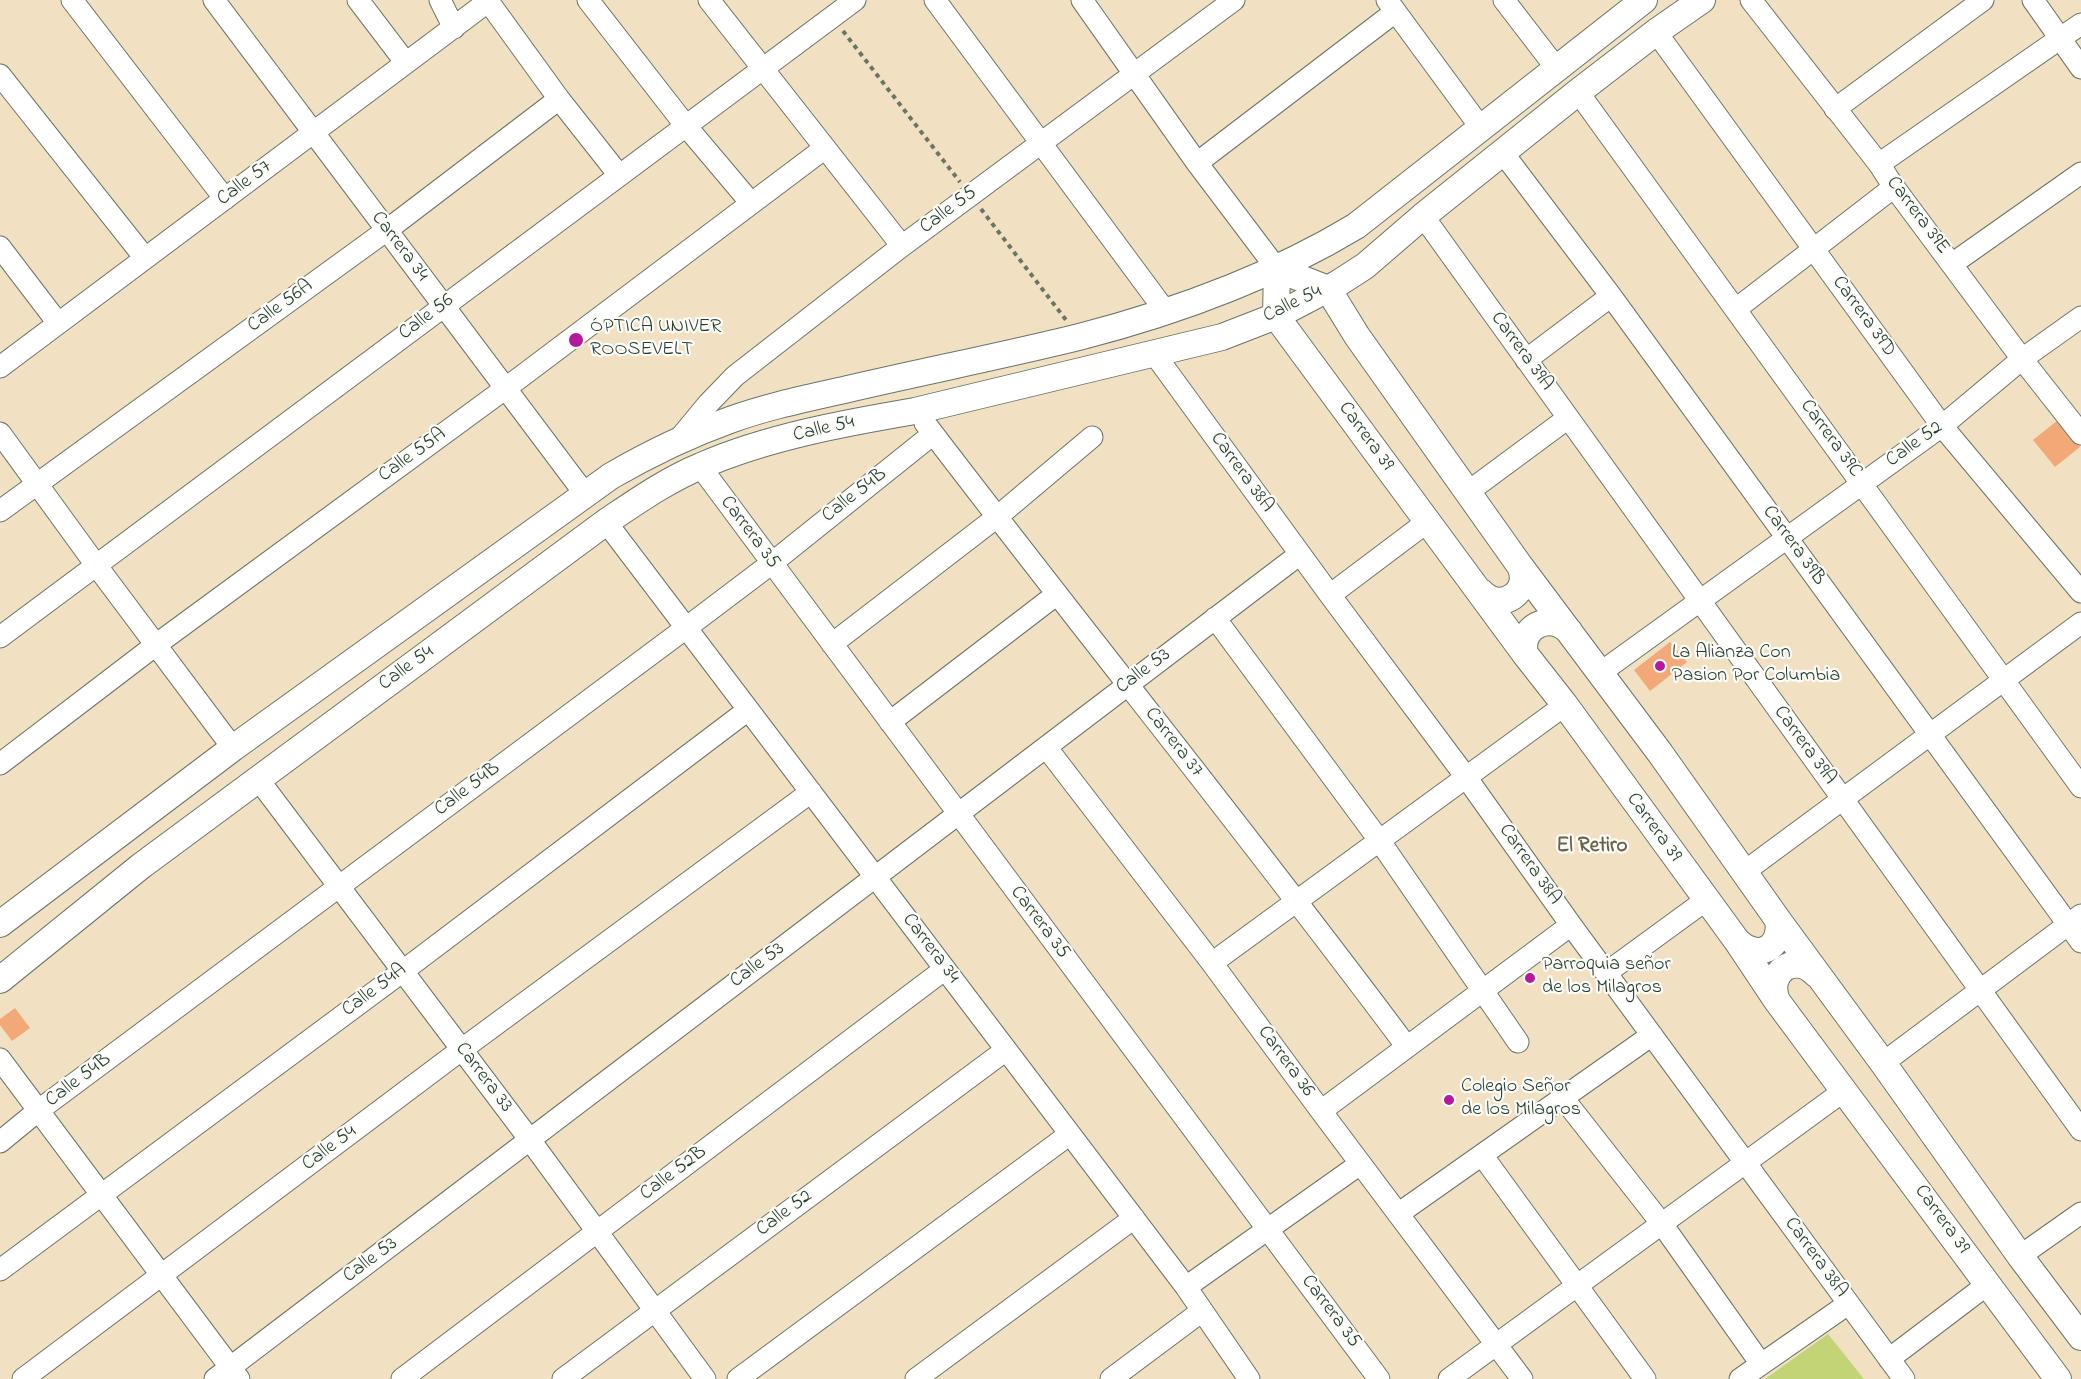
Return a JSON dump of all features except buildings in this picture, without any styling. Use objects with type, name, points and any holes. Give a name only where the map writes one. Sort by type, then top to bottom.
[{"type":"main road","name":"Calle 54","points":[[0,980],[141,866],[606,522],[655,490],[700,466],[731,454],[798,435],[915,411],[1221,337],[1276,316],[1328,289],[1365,266],[1423,216],[1578,92],[1702,0]]},
{"type":"main road","name":"Calle 54","points":[[0,924],[233,748],[610,476],[679,440],[732,419],[795,401],[1079,337],[1166,312],[1224,292],[1315,251],[1356,226],[1557,69],[1633,3]]},
{"type":"main road","points":[[1357,336],[1349,316],[1348,297],[1354,282],[1365,266]]},
{"type":"main road","points":[[1276,316],[1277,268],[1328,289],[1357,336],[1520,566],[1660,753],[1816,974],[1883,1063],[2020,1256],[2081,1336]]},
{"type":"main road","name":"Carrera 39","points":[[1276,316],[1565,705],[1737,941],[1777,1001],[2058,1379]]},
{"type":"main road","points":[[1221,337],[1239,332],[1266,333],[1290,342],[1305,356]]},
{"type":"main road","points":[[1481,592],[1493,600],[1503,601],[1513,597],[1520,590],[1523,580],[1520,566]]},
{"type":"main road","points":[[1525,654],[1525,638],[1535,626],[1544,622],[1555,622],[1569,631]]},
{"type":"main road","points":[[1737,941],[1744,948],[1762,951],[1777,939],[1778,920]]},
{"type":"main road","points":[[1777,1001],[1773,985],[1780,971],[1787,966],[1803,965],[1811,968],[1816,974]]},
{"type":"main road","points":[[2025,1334],[2036,1379]]},
{"type":"street","points":[[72,0],[225,199]]},
{"type":"street","name":"Carrera 34","points":[[214,0],[585,494]]},
{"type":"street","points":[[358,0],[406,63]]},
{"type":"street","points":[[440,0],[454,28]]},
{"type":"street","points":[[489,0],[559,99],[619,175]]},
{"type":"street","name":"Calle 57","points":[[0,367],[489,0]]},
{"type":"street","points":[[588,0],[686,126],[752,203]]},
{"type":"street","points":[[709,0],[902,246]]},
{"type":"street","name":"Calle 56","points":[[0,637],[855,0]]},
{"type":"street","points":[[935,0],[1166,312]]},
{"type":"street","points":[[1082,0],[1197,163],[1277,268]]},
{"type":"street","name":"Calle 55","points":[[679,440],[708,404],[735,376],[902,246],[1234,0]]},
{"type":"street","points":[[1504,0],[1557,69]]},
{"type":"street","name":"Carrera 39E","points":[[1751,0],[1879,164],[2022,359],[2081,434]]},
{"type":"street","points":[[1835,110],[1983,0]]},
{"type":"street","points":[[2033,0],[2081,68]]},
{"type":"street","points":[[1197,163],[1391,6],[1481,128]]},
{"type":"street","points":[[1879,164],[2081,24]]},
{"type":"street","name":"Carrera 39D","points":[[1656,32],[1942,426],[2081,592]]},
{"type":"street","points":[[0,75],[145,258]]},
{"type":"street","name":"Carrera 39C","points":[[1578,92],[2081,787]]},
{"type":"street","name":"Calle 56A","points":[[0,511],[387,230],[559,99]]},
{"type":"street","name":"Calle 55A","points":[[0,764],[157,644],[506,388],[825,148]]},
{"type":"street","name":"Carrera 39B","points":[[1503,153],[1611,296],[1930,734],[2075,920],[2081,942]]},
{"type":"street","points":[[1952,264],[2081,172]]},
{"type":"street","points":[[1736,309],[1894,187]]},
{"type":"street","name":"Carrera 39A","points":[[1423,216],[2081,1130]]},
{"type":"street","points":[[0,247],[58,323]]},
{"type":"street","points":[[1526,360],[1611,296]]},
{"type":"street","name":"Calle 52","points":[[1600,673],[1942,426],[2022,359],[2081,317]]},
{"type":"street","name":"Carrera 38A","points":[[1154,352],[1904,1379]]},
{"type":"street","name":"Carrera 37","points":[[915,411],[1297,900],[1407,1047]]},
{"type":"street","points":[[1468,492],[1568,418]]},
{"type":"street","points":[[0,433],[233,748]]},
{"type":"street","name":"Calle 54B","points":[[0,1142],[39,1110],[772,563],[933,434]]},
{"type":"street","points":[[832,644],[997,517],[1092,437]]},
{"type":"street","name":"Carrera 35","points":[[700,466],[1379,1379]]},
{"type":"street","name":"Carrera 34","points":[[606,522],[1186,1287],[1249,1379]]},
{"type":"street","points":[[1330,594],[1427,522]]},
{"type":"street","name":"Calle 53","points":[[228,1375],[530,1140],[1300,554]]},
{"type":"street","points":[[891,722],[1057,594]]},
{"type":"street","points":[[1215,618],[1379,840],[1518,1042]]},
{"type":"street","points":[[1744,872],[2081,623]]},
{"type":"street","points":[[1212,963],[1565,705]]},
{"type":"street","name":"Calle 54A","points":[[0,1270],[403,971],[748,710]]},
{"type":"street","name":"Carrera 36","points":[[1046,747],[1212,963],[1522,1379]]},
{"type":"street","name":"Carrera 33","points":[[258,779],[530,1140],[705,1379]]},
{"type":"street","name":"Calle 54","points":[[23,1379],[461,1050],[811,792]]},
{"type":"street","points":[[1606,973],[1706,900]]},
{"type":"street","points":[[1883,1063],[2075,920]]},
{"type":"street","points":[[1321,1111],[1571,925]]},
{"type":"street","name":"Calle 52B","points":[[402,1379],[945,969]]},
{"type":"street","points":[[1398,1214],[1652,1035]]},
{"type":"street","name":"Calle 52","points":[[563,1379],[1006,1050]]},
{"type":"street","points":[[0,1059],[162,1275],[228,1375]]},
{"type":"street","points":[[1449,1379],[1845,1090]]},
{"type":"street","points":[[1563,1098],[1662,1224],[1761,1364]]},
{"type":"street","points":[[738,1379],[1070,1134]]},
{"type":"street","points":[[1482,1155],[1645,1379]]},
{"type":"street","points":[[1186,1287],[1360,1164]]},
{"type":"street","points":[[2020,1256],[2081,1213]]},
{"type":"street","points":[[916,1379],[1134,1218]]},
{"type":"street","points":[[1889,1359],[1988,1284]]},
{"type":"street","points":[[1740,1379],[1848,1304]]},
{"type":"street","points":[[1113,1378],[1202,1311]]},
{"type":"path","points":[[832,17],[1066,320]]},
{"type":"green space","points":[[1828,1334],[1864,1379],[1765,1379]]},
{"type":"place","name":"ÓPTICA UNIVER ROOSEVELT","points":[[576,340]]},
{"type":"place","name":"La Alianza Con Pasion Por Columbia","points":[[1660,666]]},
{"type":"place","name":"Parroquia señor de los Milagros","points":[[1530,978]]},
{"type":"place","name":"Colegio Señor de los Milagros","points":[[1449,1100]]},
{"type":"district","name":"El Retiro","points":[[1592,848]]}]
